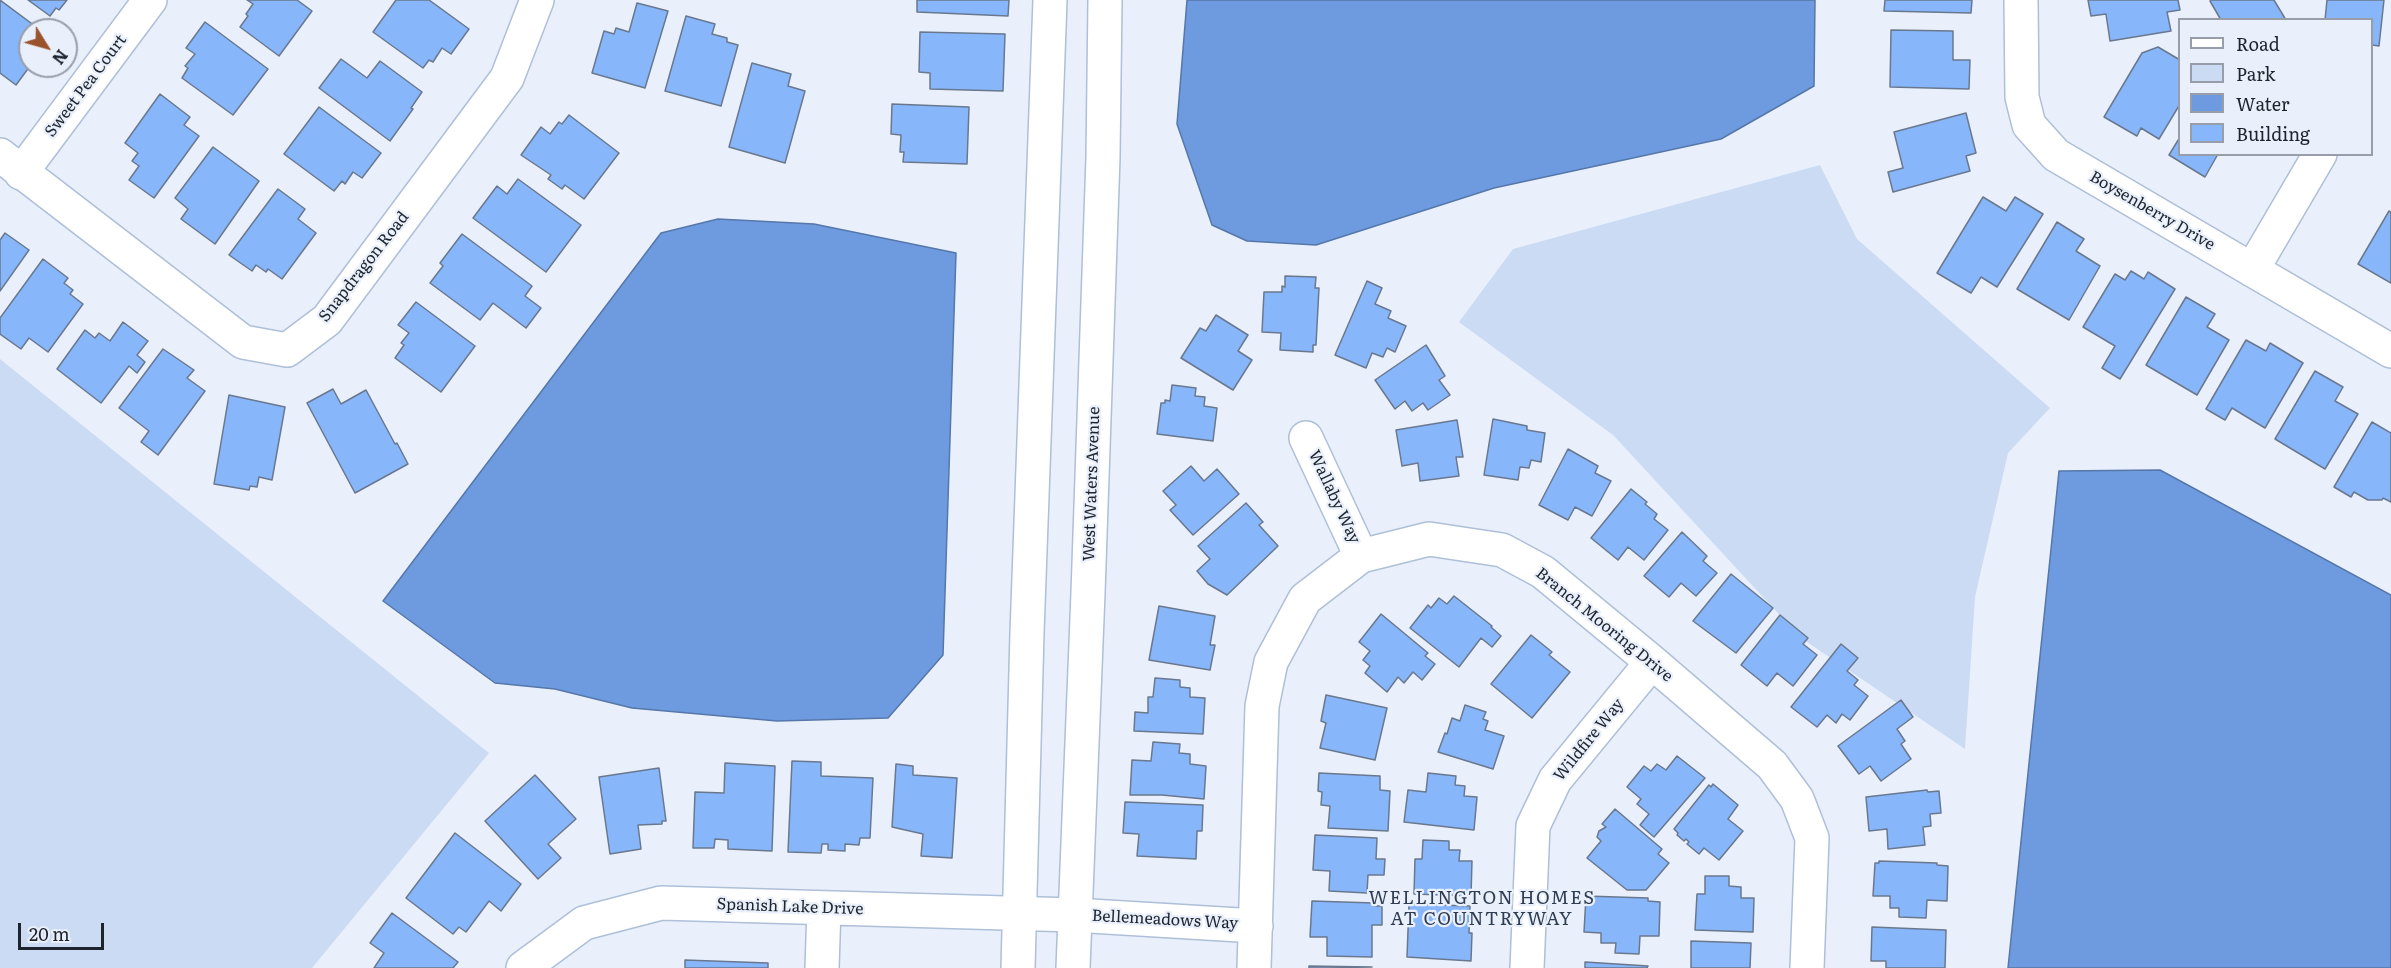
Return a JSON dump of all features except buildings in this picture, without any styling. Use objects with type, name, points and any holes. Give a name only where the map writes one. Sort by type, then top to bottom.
[{"type":"street","name":"Sweet Pea Court","points":[[11,164],[150,0]]},
{"type":"street","name":"Snapdragon Road","points":[[11,164],[243,342],[287,350],[327,320],[507,78],[537,0]]},
{"type":"street","points":[[1018,968],[1027,633],[1050,0]]},
{"type":"street","name":"West Waters Avenue","points":[[1073,968],[1089,581],[1103,156],[1105,0]]},
{"type":"street","name":"Boysenberry Drive","points":[[2021,0],[2022,97],[2029,125],[2056,155],[2391,351]]},
{"type":"street","points":[[2252,270],[2319,156]]},
{"type":"street","name":"Wallaby Way","points":[[1306,438],[1361,556]]},
{"type":"street","name":"Branch Mooring Drive","points":[[1254,968],[1262,706],[1271,662],[1305,599],[1361,556],[1429,539],[1502,550],[1543,572],[1772,765],[1797,799],[1812,838],[1807,968]]},
{"type":"street","name":"Wildfire Way","points":[[1527,968],[1533,826],[1555,780],[1652,662]]},
{"type":"street","name":"Spanish Lake Drive","points":[[523,968],[584,922],[660,903],[1074,915]]},
{"type":"street","points":[[822,968],[824,908]]},
{"type":"street","name":"Bellemeadows Way","points":[[1074,915],[1256,926]]},
{"type":"green space","points":[[1820,165],[1857,239],[2050,408],[2008,453],[1975,597],[1965,749],[1801,638],[1613,435],[1459,322],[1513,249]]},
{"type":"green space","points":[[0,359],[489,753],[312,968],[0,968]]},
{"type":"water","points":[[1187,0],[1815,0],[1814,86],[1721,139],[1494,188],[1316,245],[1247,241],[1212,225],[1177,124]]},
{"type":"water","points":[[718,219],[814,224],[956,253],[943,655],[888,718],[777,721],[632,708],[555,689],[495,683],[383,601],[661,233]]},
{"type":"water","points":[[2160,470],[2391,595],[2391,968],[2008,968],[2059,471]]},
{"type":"district","name":"WELLINGTON HOMES AT COUNTRYWAY","points":[[1482,909]]}]
